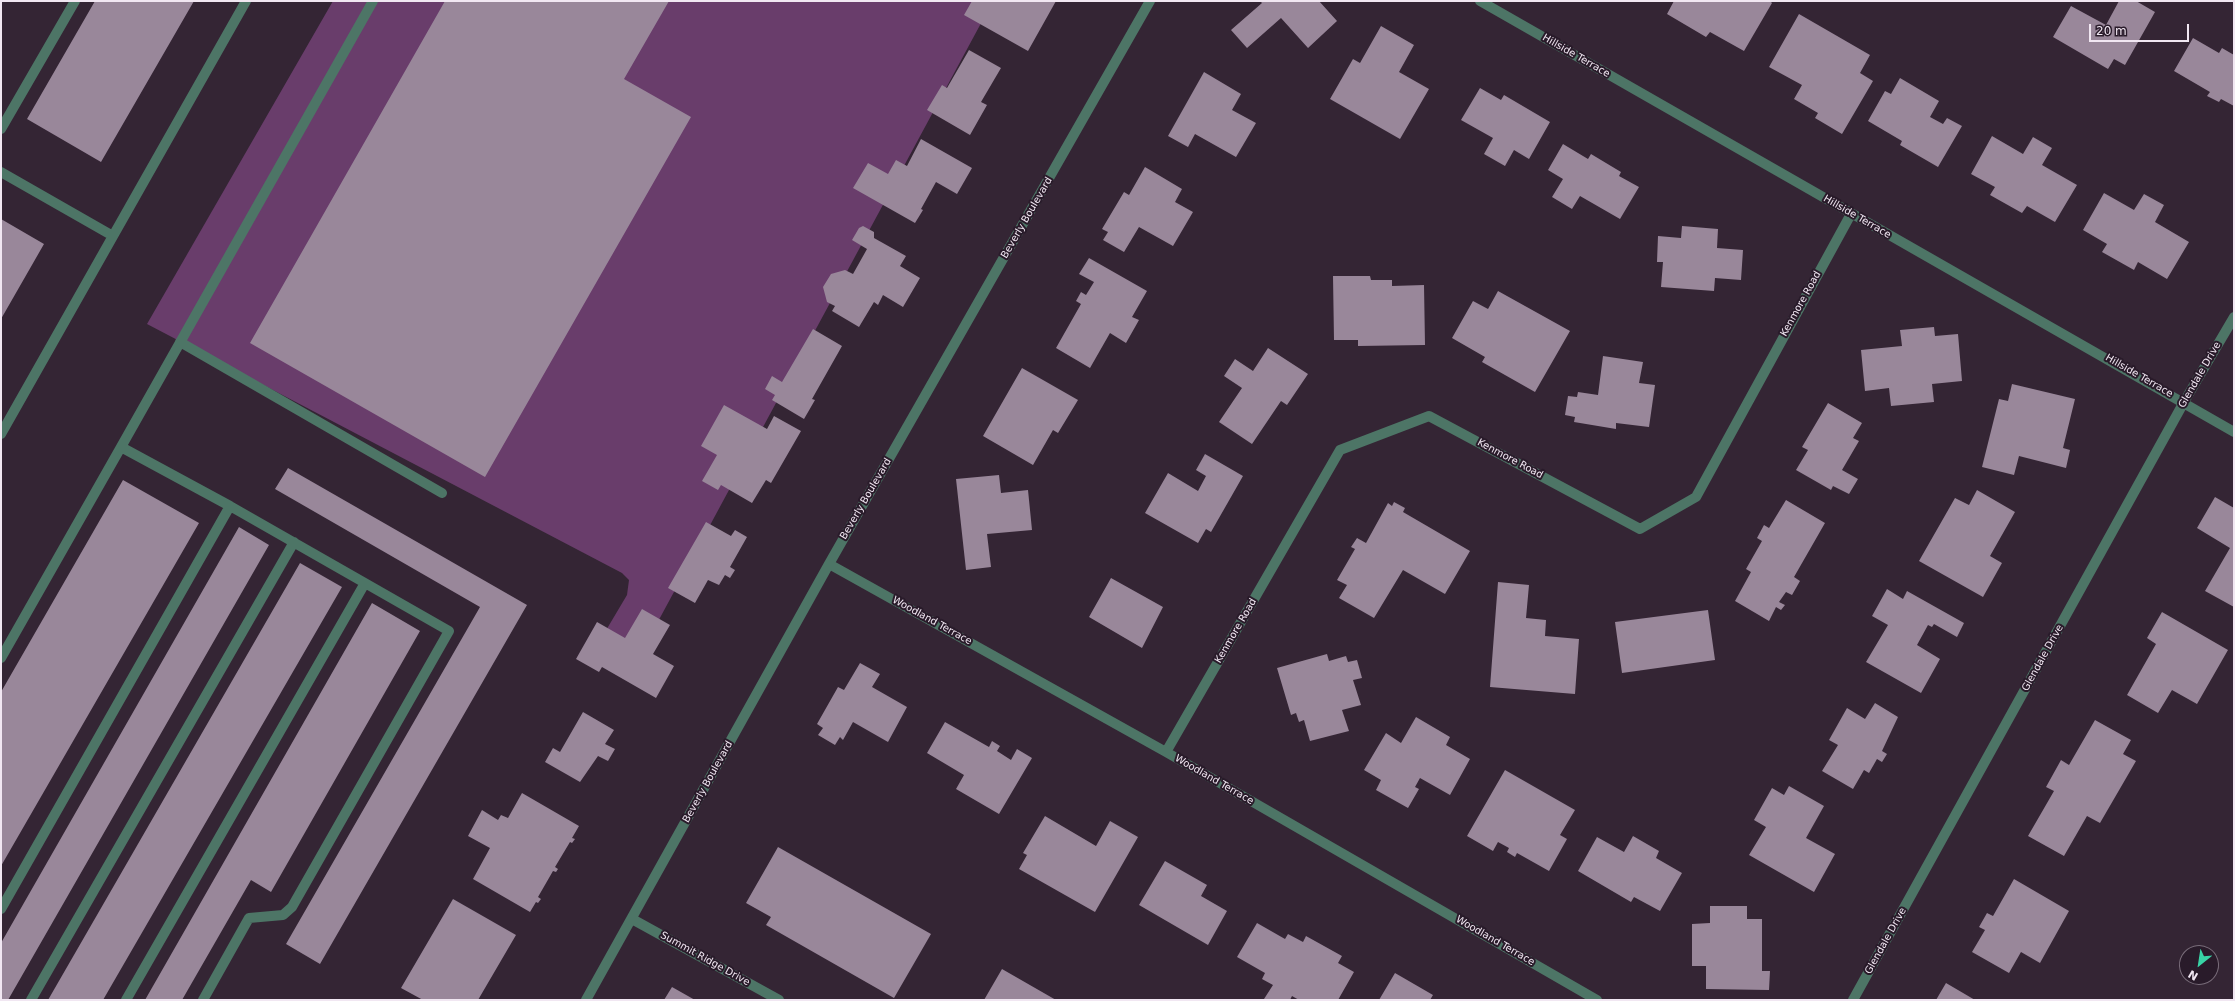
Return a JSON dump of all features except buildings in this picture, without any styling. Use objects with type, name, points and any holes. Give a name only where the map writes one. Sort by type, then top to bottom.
[{"type":"street","points":[[1,129],[74,1]]},
{"type":"street","points":[[1,434],[246,1]]},
{"type":"street","points":[[1,658],[373,1]]},
{"type":"street","name":"Beverly Boulevard","points":[[586,1000],[829,564],[1150,1]]},
{"type":"street","name":"Hillside Terrace","points":[[1480,1],[1851,214],[2184,402],[2234,432]]},
{"type":"street","points":[[1,172],[113,236]]},
{"type":"street","name":"Kenmore Road","points":[[1166,752],[1340,450],[1429,416],[1640,529],[1696,497],[1851,214]]},
{"type":"street","name":"Glendale Drive","points":[[1853,1000],[2184,402],[2234,317]]},
{"type":"street","points":[[180,342],[442,493]]},
{"type":"street","points":[[121,447],[230,506],[449,631],[292,907],[283,915],[249,918],[203,1000]]},
{"type":"street","points":[[1,909],[230,506]]},
{"type":"street","points":[[31,1000],[294,542]]},
{"type":"street","name":"Woodland Terrace","points":[[829,564],[1166,752],[1597,1000]]},
{"type":"street","points":[[126,1000],[365,583]]},
{"type":"street","name":"Summit Ridge Drive","points":[[632,919],[779,1000]]},
{"type":"shaded area","points":[[333,1],[993,1],[641,653],[605,632],[627,595],[629,580],[622,573],[147,324]]}]
